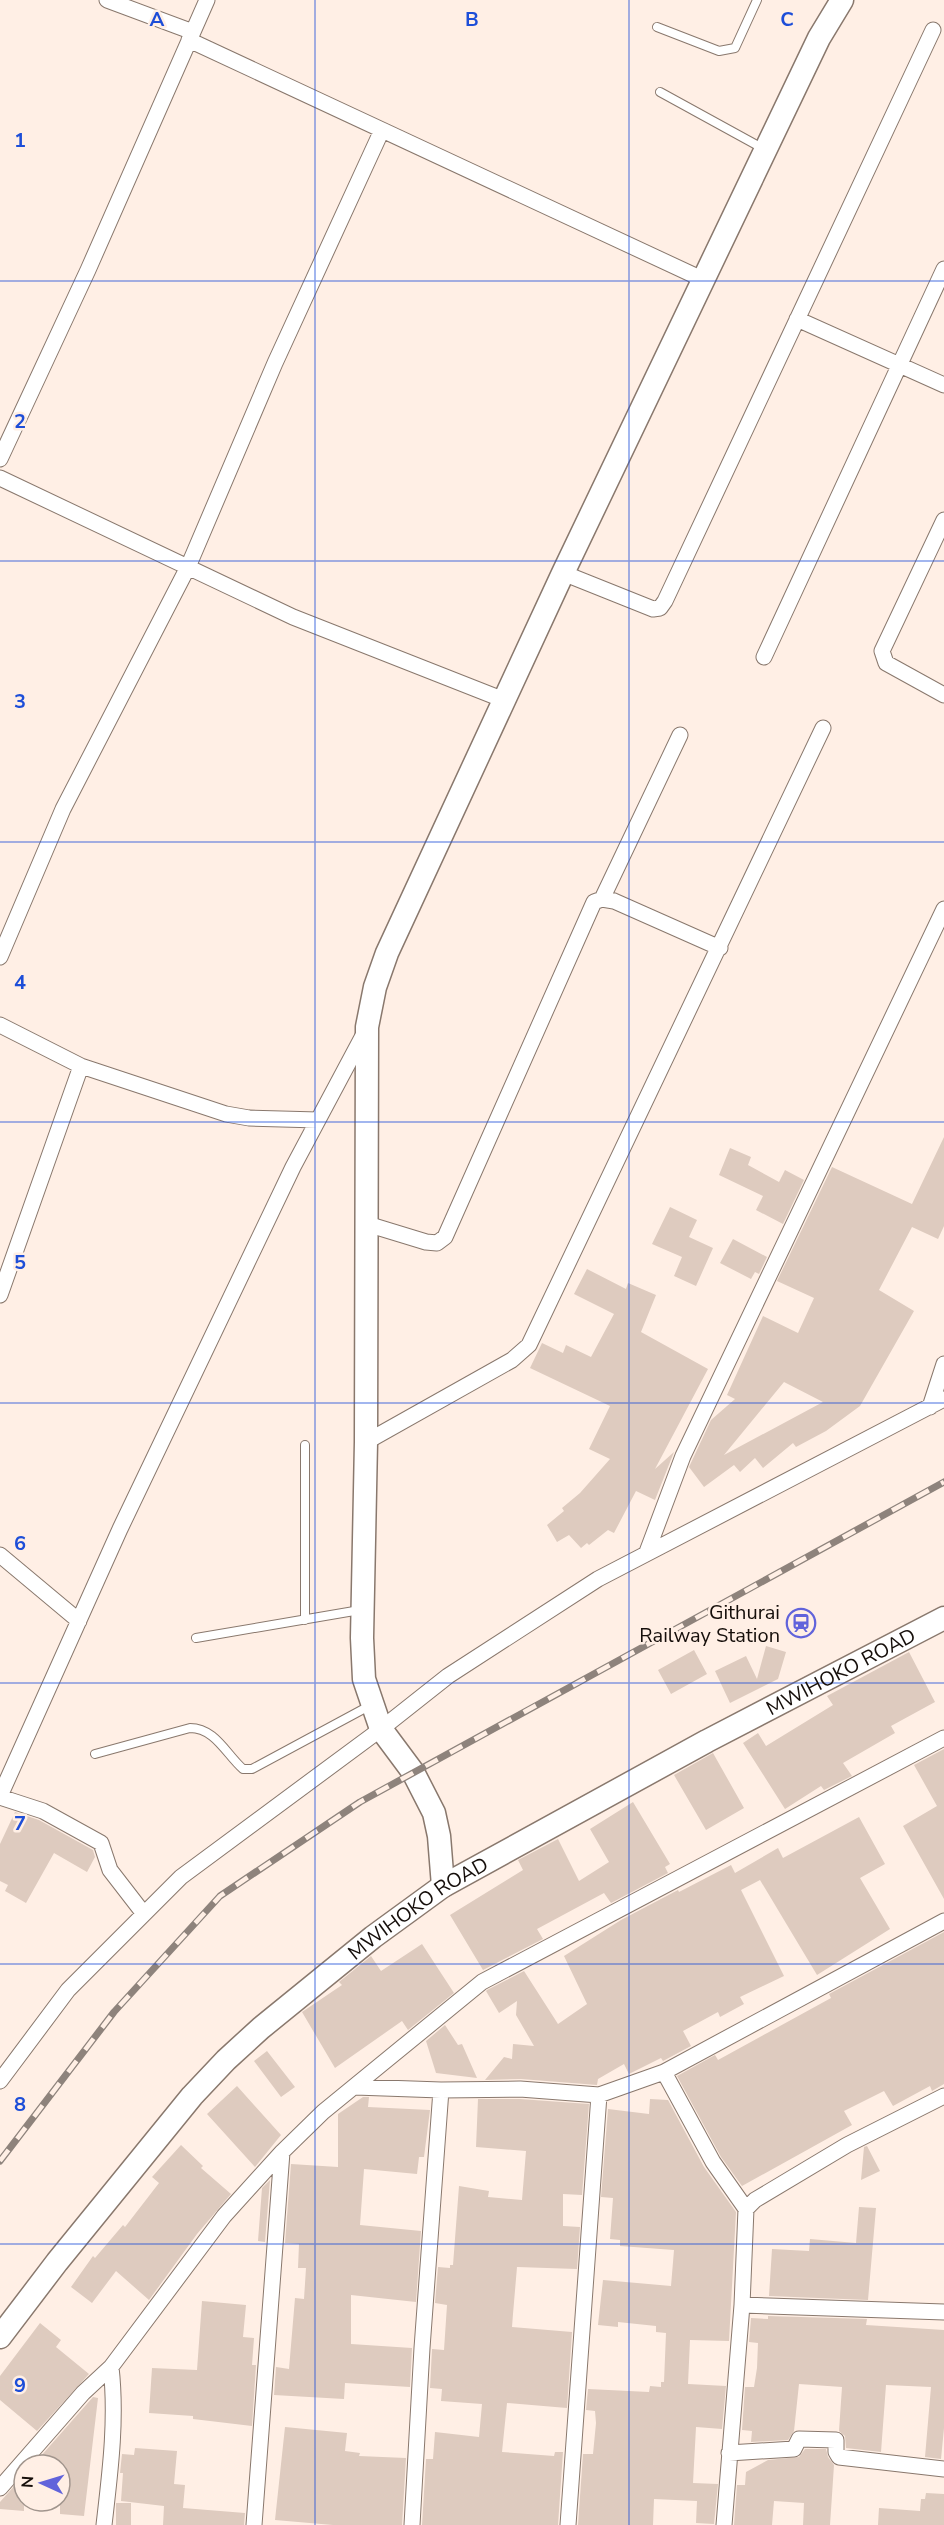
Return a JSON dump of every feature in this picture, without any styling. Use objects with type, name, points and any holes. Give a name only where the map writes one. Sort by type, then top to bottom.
[{"type":"street","points":[[107,0],[191,36],[382,130],[702,279]]},
{"type":"street","points":[[0,459],[88,270],[207,0]]},
{"type":"street","points":[[443,1886],[439,1836],[434,1812],[412,1772],[381,1729],[364,1679],[362,1610],[366,1442],[368,1027],[375,987],[387,953],[702,279],[819,38],[842,0]]},
{"type":"street","points":[[563,573],[653,609],[660,608],[933,30]]},
{"type":"street","points":[[0,957],[63,809],[188,567],[275,363],[382,130]]},
{"type":"street","points":[[765,657],[944,269]]},
{"type":"street","points":[[797,319],[944,385]]},
{"type":"street","points":[[0,478],[293,616],[504,700]]},
{"type":"street","points":[[944,520],[882,651],[886,663],[944,695]]},
{"type":"street","points":[[366,1442],[512,1360],[529,1346],[823,728]]},
{"type":"street","points":[[367,1224],[426,1242],[437,1243],[445,1237],[594,902],[602,898],[680,735]]},
{"type":"street","points":[[602,898],[614,901],[720,948]]},
{"type":"street","points":[[647,1552],[683,1456],[944,909]]},
{"type":"street","points":[[0,1025],[81,1066],[226,1113],[249,1118],[318,1120]]},
{"type":"street","points":[[144,1914],[110,1870],[101,1843],[43,1811],[0,1796],[120,1529],[318,1120],[368,1027]]},
{"type":"street","points":[[0,1295],[81,1066]]},
{"type":"street","points":[[0,2081],[68,1990],[181,1877],[381,1729],[448,1676],[598,1579],[937,1403],[944,1364]]},
{"type":"street","points":[[0,1555],[79,1621]]},
{"type":"street","name":"MWIHOKO ROAD","points":[[0,2337],[57,2262],[192,2096],[261,2028],[373,1937],[443,1886],[707,1741],[944,1618]]},
{"type":"street","points":[[0,2488],[83,2393],[111,2367],[224,2216],[282,2152],[323,2112],[482,1982],[944,1738]]},
{"type":"street","points":[[355,2087],[441,2090],[520,2089],[599,2095],[664,2072],[944,1921]]},
{"type":"street","points":[[664,2072],[713,2162],[746,2209],[742,2305],[724,2525]]},
{"type":"street","points":[[412,2525],[441,2090]]},
{"type":"street","points":[[568,2525],[599,2095]]},
{"type":"street","points":[[746,2209],[755,2200],[847,2145],[944,2096]]},
{"type":"street","points":[[254,2525],[282,2152]]},
{"type":"street","points":[[742,2305],[944,2312]]},
{"type":"street","points":[[104,2525],[113,2416],[114,2393],[111,2367]]},
{"type":"street","points":[[729,2453],[794,2449],[799,2439],[836,2440],[836,2452],[839,2457],[944,2469]]},
{"type":"lane","points":[[657,27],[719,51],[729,51],[735,48],[757,0]]},
{"type":"lane","points":[[660,92],[765,150]]},
{"type":"lane","points":[[305,1445],[305,1620]]},
{"type":"lane","points":[[196,1638],[362,1610]]},
{"type":"lane","points":[[95,1754],[190,1728],[199,1728],[209,1732],[243,1769],[252,1769],[373,1704]]},
{"type":"building","points":[[944,1137],[944,1226],[938,1239],[912,1227],[879,1290],[914,1311],[860,1406],[826,1431],[796,1447],[793,1443],[763,1468],[755,1458],[740,1472],[734,1465],[704,1487],[689,1467],[711,1420],[735,1399],[727,1395],[763,1316],[798,1333],[814,1298],[777,1281],[832,1167],[912,1204]],"holes":[[[784,1382],[823,1402],[724,1455]]]},
{"type":"building","points":[[730,1148],[751,1157],[748,1165],[779,1182],[785,1170],[804,1180],[783,1224],[756,1210],[763,1196],[719,1175]]},
{"type":"building","points":[[670,1207],[697,1220],[689,1237],[713,1248],[696,1286],[674,1276],[682,1257],[652,1244]]},
{"type":"building","points":[[733,1239],[767,1257],[759,1274],[755,1272],[751,1279],[720,1263]]},
{"type":"building","points":[[587,1269],[626,1289],[628,1283],[656,1295],[641,1332],[708,1369],[655,1469],[674,1452],[655,1500],[636,1491],[614,1533],[608,1530],[589,1545],[587,1543],[581,1548],[569,1535],[557,1542],[547,1525],[564,1511],[562,1508],[580,1493],[610,1459],[589,1449],[610,1406],[530,1368],[542,1343],[563,1353],[566,1345],[591,1357],[614,1314],[574,1294]]},
{"type":"building","points":[[766,1646],[786,1652],[778,1679],[730,1703],[715,1671],[746,1656],[757,1679]]},
{"type":"building","points":[[694,1650],[707,1674],[671,1694],[658,1670]]},
{"type":"building","points":[[909,1652],[935,1702],[891,1726],[895,1733],[843,1763],[852,1776],[824,1790],[821,1786],[785,1809],[743,1743],[758,1733],[766,1746],[833,1705],[827,1696]]},
{"type":"building","points":[[944,1749],[944,1899],[903,1826],[937,1806],[914,1765]]},
{"type":"building","points":[[713,1753],[744,1808],[706,1830],[674,1775]]},
{"type":"building","points":[[633,1802],[670,1864],[665,1867],[668,1873],[611,1903],[604,1893],[537,1929],[543,1939],[483,1970],[450,1915],[523,1870],[518,1860],[558,1839],[579,1881],[609,1862],[590,1829]]},
{"type":"building","points":[[15,1812],[39,1820],[93,1850],[95,1857],[87,1872],[54,1853],[26,1903],[5,1891],[8,1885],[0,1881],[0,1844]]},
{"type":"building","points":[[859,1817],[885,1864],[860,1878],[890,1929],[817,1975],[760,1880],[741,1890],[784,1976],[740,1997],[744,2004],[720,2017],[718,2012],[683,2031],[691,2046],[663,2061],[661,2058],[629,2074],[624,2064],[598,2079],[597,2085],[521,2079],[485,2080],[504,2057],[512,2059],[513,2044],[534,2046],[516,2015],[517,2001],[499,2013],[487,1990],[524,1971],[558,2024],[587,2004],[564,1956],[621,1920],[731,1865],[735,1873],[778,1848],[783,1858]]},
{"type":"building","points":[[944,1932],[944,2084],[932,2091],[930,2086],[893,2106],[884,2091],[844,2111],[852,2125],[742,2186],[721,2157],[677,2076],[715,2055],[718,2060],[831,1998],[829,1994]]},
{"type":"building","points":[[422,1944],[454,1993],[408,2030],[402,2021],[335,2068],[302,2012],[342,1985],[339,1982],[371,1956],[381,1971]]},
{"type":"building","points":[[445,2025],[458,2045],[462,2044],[477,2078],[436,2073],[426,2041]]},
{"type":"building","points":[[267,2051],[295,2087],[281,2097],[254,2061]]},
{"type":"building","points":[[237,2086],[281,2135],[255,2167],[207,2114]]},
{"type":"building","points":[[363,2097],[369,2097],[368,2107],[430,2110],[424,2157],[419,2157],[417,2174],[364,2169],[360,2225],[421,2231],[416,2302],[351,2295],[351,2344],[412,2348],[410,2387],[345,2383],[344,2399],[274,2395],[276,2367],[289,2369],[295,2298],[304,2299],[306,2268],[298,2268],[299,2244],[285,2243],[291,2164],[338,2167],[338,2114]]},
{"type":"building","points":[[478,2099],[520,2099],[589,2104],[582,2195],[563,2194],[563,2226],[580,2227],[577,2269],[517,2267],[512,2327],[572,2332],[567,2408],[507,2403],[502,2452],[554,2456],[555,2452],[563,2452],[558,2525],[422,2525],[426,2459],[433,2459],[435,2432],[479,2437],[482,2404],[441,2401],[442,2389],[430,2388],[432,2349],[444,2350],[447,2305],[435,2303],[438,2267],[450,2268],[450,2265],[453,2265],[459,2186],[489,2191],[488,2197],[522,2200],[526,2151],[476,2147]]},
{"type":"building","points":[[650,2099],[668,2100],[704,2167],[736,2212],[729,2341],[690,2340],[688,2384],[726,2386],[722,2429],[696,2427],[693,2483],[718,2484],[714,2524],[696,2523],[697,2501],[654,2499],[653,2525],[578,2525],[583,2454],[593,2454],[596,2423],[595,2411],[586,2410],[588,2389],[649,2392],[650,2386],[661,2387],[661,2382],[664,2382],[666,2333],[656,2332],[656,2326],[618,2322],[618,2327],[598,2325],[603,2280],[671,2286],[674,2250],[620,2246],[620,2240],[610,2239],[613,2198],[601,2197],[608,2109],[649,2114]]},
{"type":"building","points":[[181,2145],[203,2166],[201,2168],[231,2194],[197,2234],[149,2300],[116,2271],[92,2303],[71,2287],[93,2256],[95,2258],[123,2225],[125,2227],[159,2183],[152,2177]]},
{"type":"building","points":[[867,2146],[880,2171],[861,2180],[864,2147]]},
{"type":"building","points":[[270,2180],[265,2242],[258,2241],[262,2188]]},
{"type":"building","points":[[859,2207],[876,2208],[868,2300],[769,2296],[772,2249],[809,2251],[810,2239],[856,2243]]},
{"type":"building","points":[[202,2301],[246,2305],[243,2337],[254,2338],[252,2365],[256,2365],[252,2426],[193,2419],[193,2416],[149,2413],[152,2368],[197,2370]]},
{"type":"building","points":[[768,2316],[867,2319],[866,2325],[944,2330],[944,2428],[941,2459],[925,2457],[931,2387],[886,2385],[881,2452],[846,2448],[845,2436],[839,2431],[842,2387],[799,2384],[794,2431],[788,2440],[751,2442],[752,2431],[742,2430],[745,2387],[754,2387],[757,2368],[758,2343],[749,2342],[751,2318],[768,2319]]},
{"type":"building","points":[[40,2323],[61,2340],[56,2347],[89,2374],[37,2431],[0,2400],[0,2376]]},
{"type":"building","points":[[93,2397],[98,2398],[84,2516],[60,2514],[72,2513],[72,2453],[44,2453]]},
{"type":"building","points":[[285,2427],[347,2433],[345,2451],[360,2453],[359,2456],[406,2458],[402,2525],[333,2525],[275,2520]]},
{"type":"building","points":[[135,2448],[177,2451],[174,2484],[185,2485],[183,2508],[245,2513],[244,2525],[163,2525],[164,2506],[121,2501],[122,2454],[134,2455]]},
{"type":"building","points":[[805,2449],[826,2449],[834,2465],[830,2525],[803,2525],[804,2503],[774,2501],[772,2525],[734,2525],[737,2485],[745,2485],[746,2472],[768,2460],[799,2457]]},
{"type":"building","points":[[12,2488],[12,2510],[0,2509],[0,2502]]},
{"type":"building","points":[[926,2493],[944,2494],[944,2525],[878,2525],[879,2508],[920,2511],[921,2499],[925,2499]]},
{"type":"building","points":[[116,2503],[131,2503],[131,2525],[116,2525]]},
{"type":"railway","points":[[0,2161],[114,2012],[220,1896],[360,1802],[944,1482]]},
{"type":"place","name":"Githurai Railway Station","points":[[801,1623]]}]
